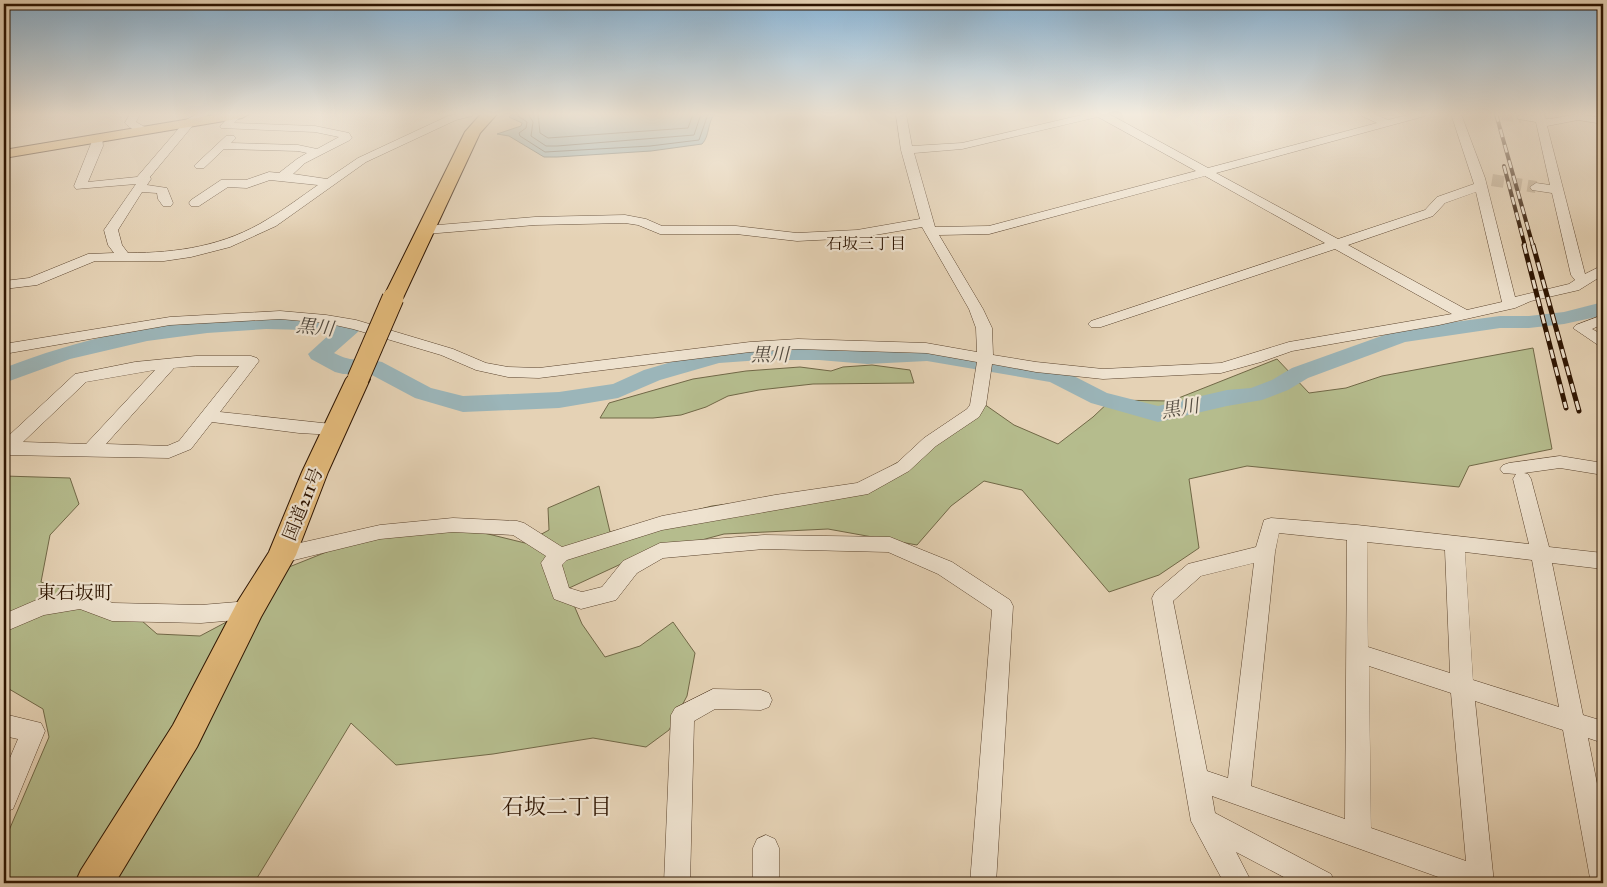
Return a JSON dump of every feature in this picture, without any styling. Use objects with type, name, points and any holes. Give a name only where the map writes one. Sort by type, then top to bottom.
[{"type":"highway","name":"国道211号","points":[[94,883],[185,736],[249,610],[282,555],[315,472],[393,298],[463,155]]},
{"type":"street","points":[[93,155],[80,186],[140,184],[162,190],[164,199],[167,202]]},
{"type":"street","points":[[123,256],[115,245],[111,230],[140,184],[163,155]]},
{"type":"street","points":[[200,166],[211,155]]},
{"type":"street","points":[[241,196],[278,177],[311,155]]},
{"type":"street","points":[[4,286],[32,282],[94,257],[164,258],[191,254],[225,244],[272,223],[362,160],[372,155]]},
{"type":"street","points":[[909,155],[929,227],[976,309],[984,328],[985,359],[978,405],[973,413],[930,442],[903,467],[861,489],[775,502],[662,523],[560,555],[551,563],[561,593],[581,602],[609,594],[630,567],[660,550],[764,542],[890,545],[945,568],[1003,606],[983,883]]},
{"type":"street","points":[[1176,155],[1465,315]]},
{"type":"street","points":[[426,230],[535,220],[625,219],[641,222],[660,230],[736,230],[798,237],[929,227],[989,230],[1264,155]]},
{"type":"street","points":[[1473,155],[1484,181],[1510,305]]},
{"type":"street","points":[[1549,155],[1578,275],[1584,282]]},
{"type":"street","points":[[195,203],[225,183],[247,184],[269,176],[331,183]]},
{"type":"street","points":[[1096,324],[1429,213],[1441,200],[1484,181]]},
{"type":"street","points":[[1536,187],[1558,190]]},
{"type":"street","points":[[4,349],[170,321],[280,315],[326,319],[356,325],[447,352],[482,367],[508,372],[539,373],[750,347],[842,344],[926,348],[1036,367],[1103,374],[1221,368],[1289,347],[1510,305],[1526,298],[1574,288],[1603,269]]},
{"type":"street","points":[[1603,319],[1581,328],[1603,342]]},
{"type":"street","points":[[250,361],[185,444],[169,452],[4,448],[80,378],[136,367],[250,361]]},
{"type":"street","points":[[90,451],[169,364]]},
{"type":"street","points":[[208,416],[299,427],[335,429]]},
{"type":"street","points":[[1603,469],[1560,462],[1516,474],[1541,555],[1575,723],[1603,878]]},
{"type":"street","points":[[282,555],[380,532],[453,525],[517,528],[560,555]]},
{"type":"street","points":[[1238,794],[1265,552],[1271,525],[1357,532],[1603,561]]},
{"type":"street","points":[[1357,532],[1358,836]]},
{"type":"street","points":[[1196,779],[1480,881],[1462,687],[1454,543]]},
{"type":"street","points":[[1239,883],[1204,821],[1162,598],[1195,570],[1265,552]]},
{"type":"street","points":[[4,623],[41,606],[81,600],[112,612],[201,614],[249,610]]},
{"type":"street","points":[[1357,653],[1603,732]]},
{"type":"street","points":[[677,883],[682,715],[713,699],[762,700]]},
{"type":"street","points":[[4,725],[33,731],[4,800]]},
{"type":"street","points":[[1204,821],[1322,883]]},
{"type":"street","points":[[766,848],[766,883]]},
{"type":"green space","points":[[1533,348],[1552,449],[1469,466],[1459,487],[1247,466],[1189,479],[1199,548],[1159,575],[1109,592],[1022,490],[984,481],[951,506],[917,545],[828,529],[724,534],[634,558],[567,589],[582,624],[605,657],[640,646],[673,622],[695,653],[687,696],[669,730],[646,747],[593,738],[493,754],[396,765],[351,723],[254,883],[4,883],[4,842],[49,737],[43,709],[4,686],[4,476],[70,478],[79,504],[50,535],[41,582],[134,614],[157,634],[200,636],[249,610],[289,567],[384,529],[447,524],[525,543],[549,530],[548,508],[599,486],[610,532],[712,506],[854,488],[951,431],[984,404],[1014,425],[1058,444],[1093,417],[1111,400],[1171,401],[1277,359],[1309,393],[1346,388],[1382,376]]},
{"type":"green space","points":[[872,365],[910,370],[914,383],[813,384],[759,390],[728,396],[706,407],[681,415],[653,418],[600,418],[609,403],[693,379],[746,371],[800,367],[831,371],[843,367]]},
{"type":"water","points":[[541,155],[582,155],[557,157]]},
{"type":"waterway","name":"黒川","points":[[4,376],[62,354],[147,334],[238,324],[307,323],[348,331],[319,354],[343,367],[374,367],[423,393],[463,404],[559,400],[618,391],[652,375],[717,356],[761,353],[819,353],[867,357],[927,354],[1056,376],[1099,398],[1158,414],[1227,398],[1254,395],[1280,385],[1300,373],[1401,336],[1500,322],[1529,322],[1564,318],[1594,312],[1603,308]]},
{"type":"tunnel","points":[[1492,180],[1536,187]]},
{"type":"railway","points":[[1508,155],[1533,246]]},
{"type":"railway","points":[[1504,166],[1525,246]]},
{"type":"railway","points":[[1524,245],[1566,408]]},
{"type":"railway","points":[[1533,245],[1579,411]]},
{"type":"district","name":"石坂三丁目","points":[[866,243]]},
{"type":"district","name":"東石坂町","points":[[75,592]]},
{"type":"district","name":"石坂二丁目","points":[[557,806]]}]
